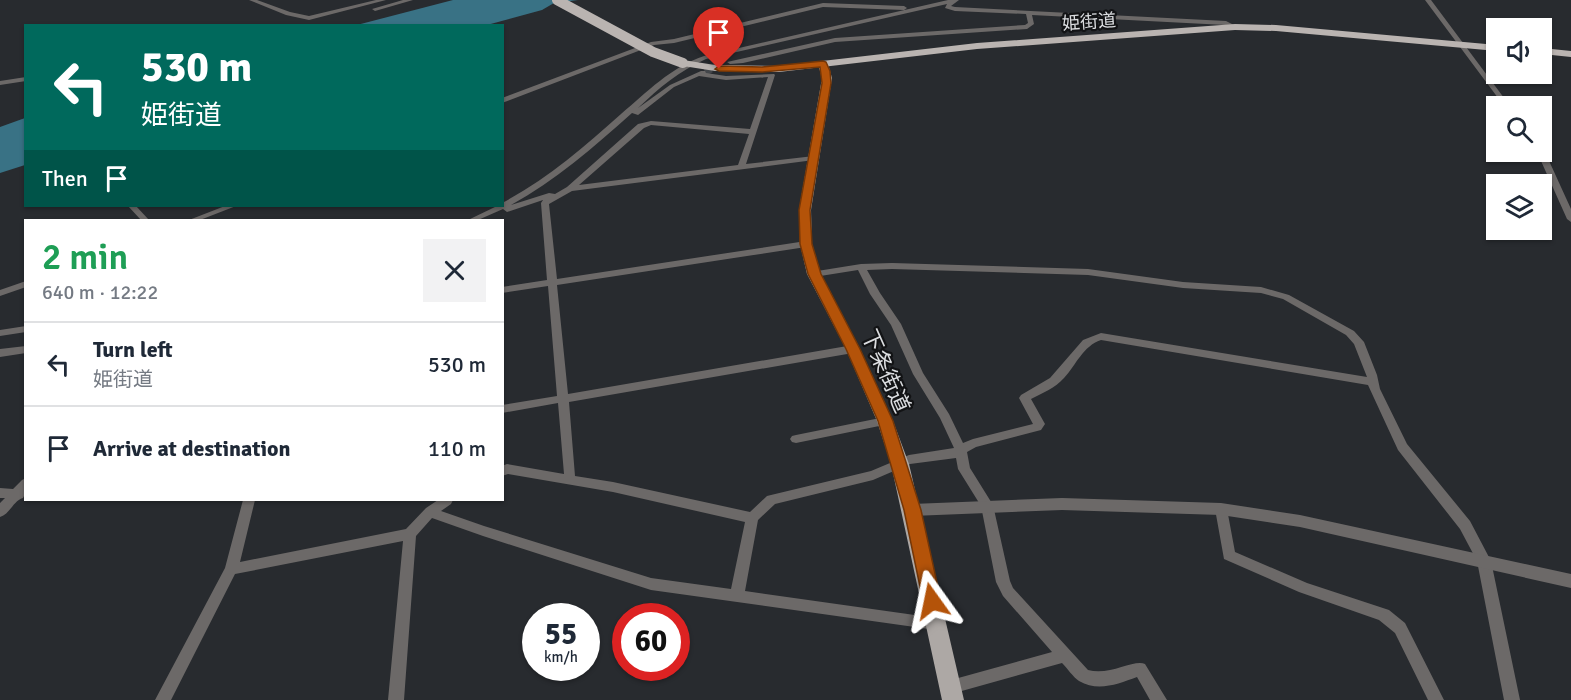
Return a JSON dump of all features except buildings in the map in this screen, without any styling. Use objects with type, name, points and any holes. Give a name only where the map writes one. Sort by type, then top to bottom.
[{"type":"highway","name":"姫街道","points":[[557,0],[652,52],[686,63],[719,69],[748,70],[823,64],[943,50],[1235,27],[1276,28],[1486,47]]},
{"type":"highway","points":[[1552,52],[1571,54]]},
{"type":"main road","name":"下条街道","points":[[823,64],[827,78],[805,210],[806,244],[814,274],[853,349],[885,421],[900,464],[952,694]]},
{"type":"street","points":[[252,0],[288,14],[309,18],[383,0]]},
{"type":"street","points":[[312,24],[410,0]]},
{"type":"street","points":[[504,204],[551,178],[654,87],[686,63],[954,0]]},
{"type":"street","points":[[954,0],[947,7],[1226,23],[1235,27]]},
{"type":"street","points":[[1428,0],[1499,96]]},
{"type":"street","points":[[504,100],[653,43],[674,41],[823,5],[901,8],[941,3]]},
{"type":"street","points":[[812,33],[811,36],[727,63],[834,40],[1027,27],[1031,24],[1029,13]]},
{"type":"street","points":[[618,121],[629,118],[672,86],[701,73],[726,78],[771,75],[741,168]]},
{"type":"street","points":[[0,83],[24,79]]},
{"type":"street","points":[[568,480],[570,474],[545,202],[570,189],[641,126],[651,123],[753,132]]},
{"type":"street","points":[[474,219],[570,189],[814,158]]},
{"type":"street","points":[[1545,162],[1571,219]]},
{"type":"street","points":[[133,207],[144,219]]},
{"type":"street","points":[[196,219],[229,207]]},
{"type":"street","points":[[482,216],[498,207]]},
{"type":"street","points":[[504,290],[806,244]]},
{"type":"street","points":[[814,274],[861,267],[892,266],[1088,272],[1183,285],[1277,293],[1350,333],[1359,342],[1373,382],[1402,447],[1465,525],[1484,561],[1512,700]]},
{"type":"street","points":[[861,267],[875,294],[896,324],[918,374],[945,417],[961,451],[964,469],[987,505],[1003,582],[1008,592],[1083,675],[1094,681],[1140,669],[1159,700]]},
{"type":"street","points":[[0,293],[24,285]]},
{"type":"street","points":[[0,333],[24,329]]},
{"type":"street","points":[[737,596],[752,518],[771,500],[873,475],[909,460],[954,454],[973,443],[1037,427],[1039,424],[1025,398],[1055,380],[1084,345],[1094,337],[1101,336],[1373,382]]},
{"type":"street","points":[[0,353],[24,349]]},
{"type":"street","points":[[504,409],[853,349]]},
{"type":"street","points":[[796,439],[885,421]]},
{"type":"street","points":[[504,470],[568,480],[752,518]]},
{"type":"street","points":[[0,493],[21,494]]},
{"type":"street","points":[[0,512],[21,494]]},
{"type":"street","points":[[163,700],[231,570],[249,501]]},
{"type":"street","points":[[231,570],[410,534],[430,512],[446,501]]},
{"type":"street","points":[[912,510],[987,505],[1074,504],[1221,509],[1300,521],[1571,581]]},
{"type":"street","points":[[1221,509],[1229,555],[1304,588],[1384,615],[1400,628],[1436,700]]},
{"type":"street","points":[[430,512],[651,584],[936,624]]},
{"type":"street","points":[[396,700],[410,534]]},
{"type":"street","points":[[952,694],[1065,655]]},
{"type":"water","points":[[453,0],[578,0],[554,3],[542,10],[491,24],[361,24]]},
{"type":"water","points":[[24,118],[24,165],[0,173],[0,127]]},
{"type":"tunnel","points":[[705,72],[723,64]]},
{"type":"route","points":[[719,69],[762,69],[823,64],[828,75],[805,210],[806,244],[814,274],[853,349],[885,421],[900,464],[932,601]]}]
